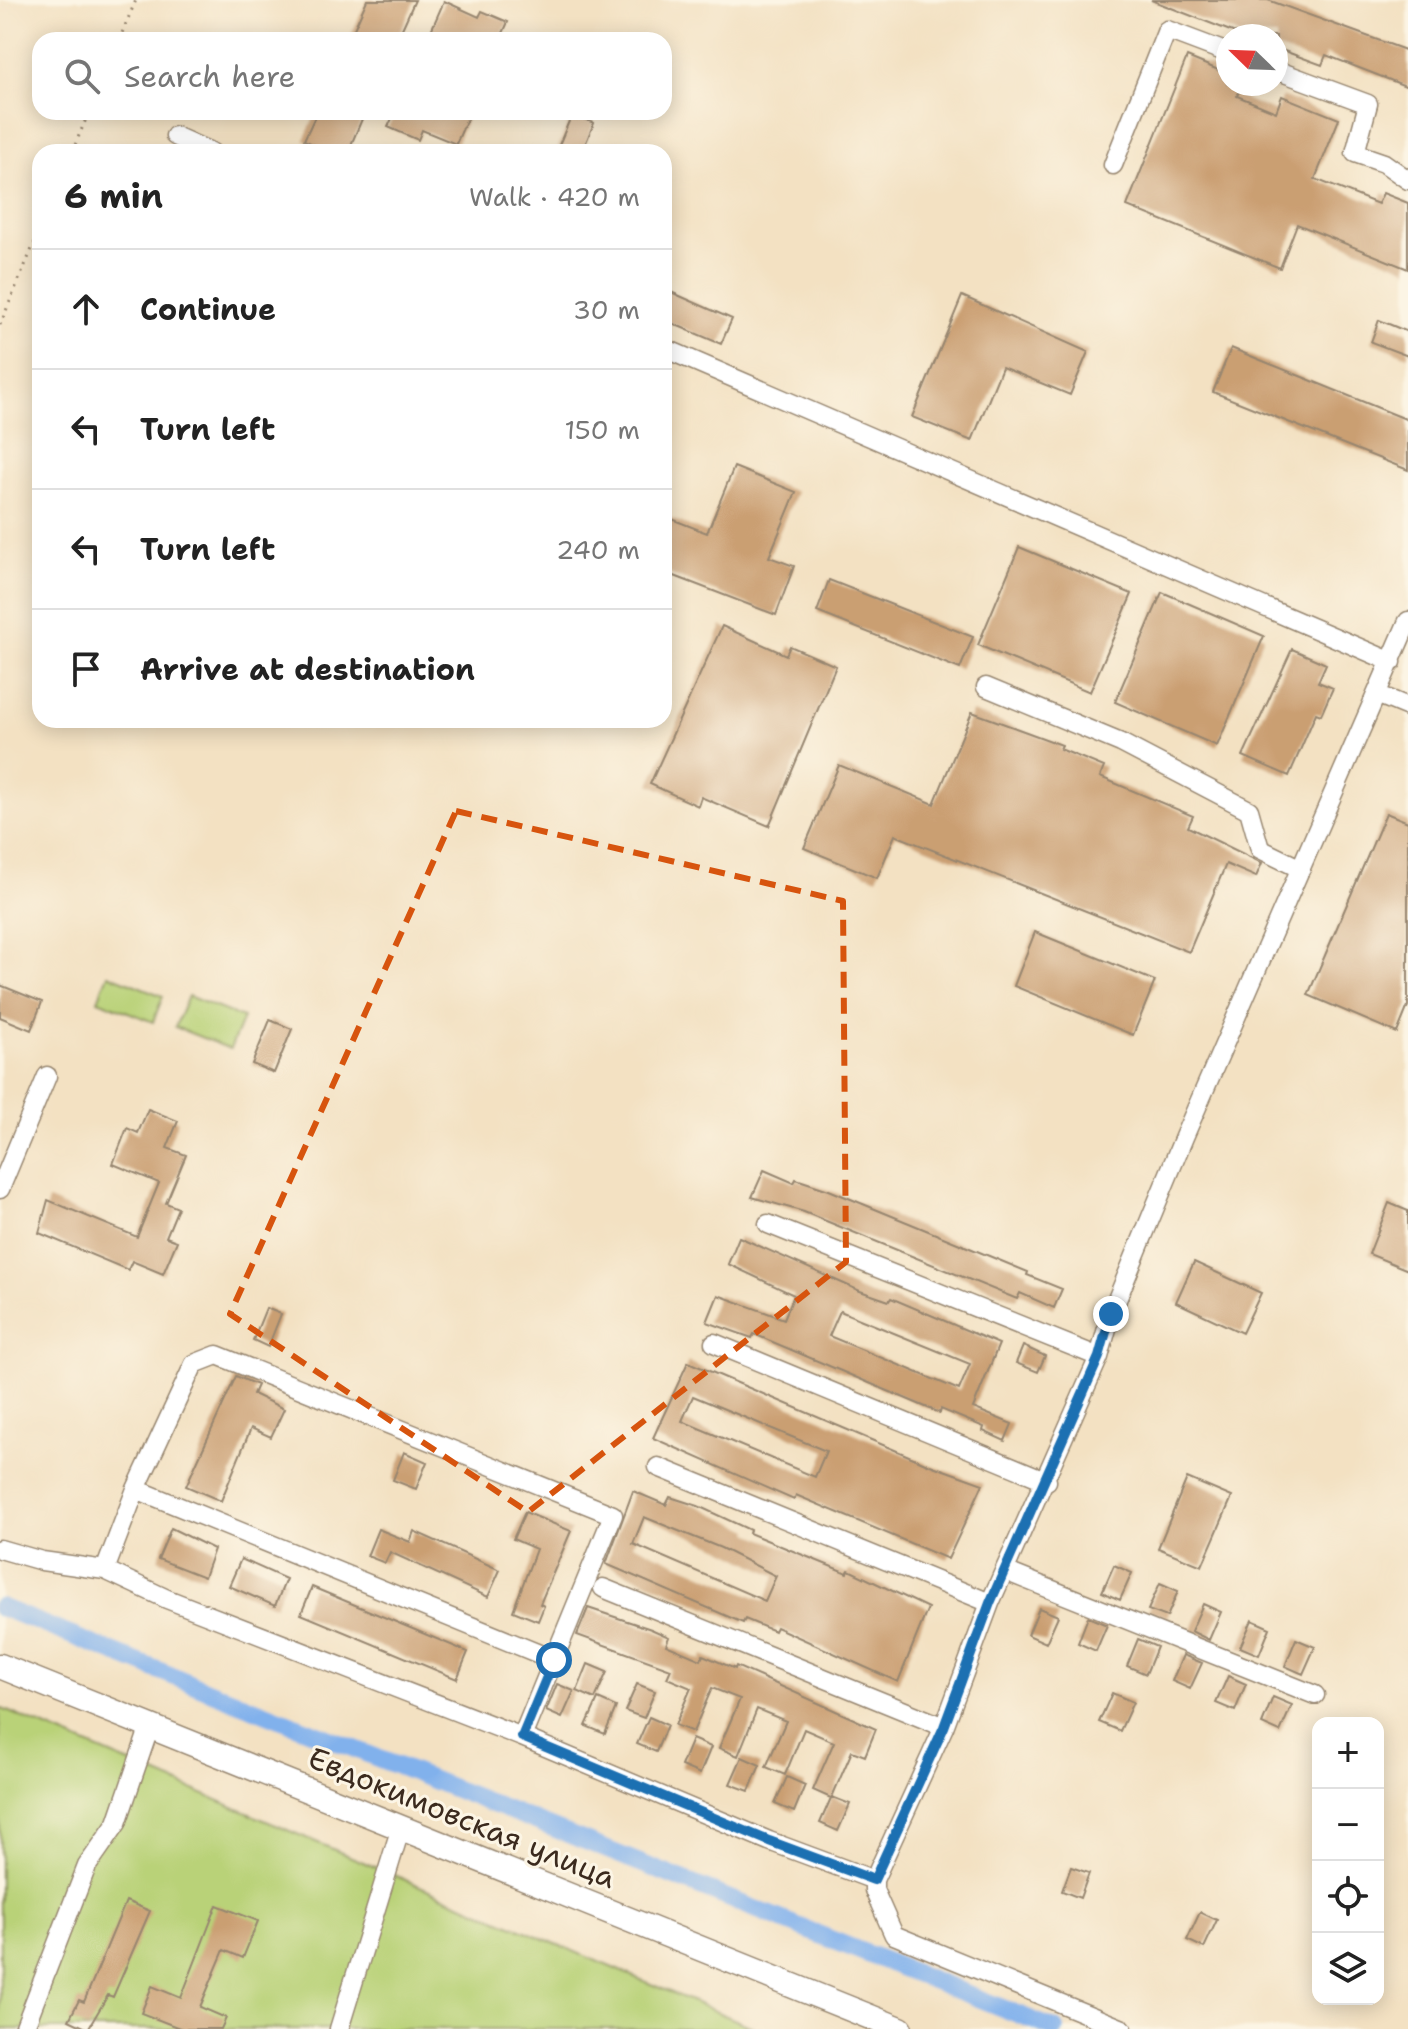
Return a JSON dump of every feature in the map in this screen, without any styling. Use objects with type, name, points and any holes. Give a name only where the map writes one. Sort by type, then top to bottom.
[{"type":"main road","name":"Евдокимовская улица","points":[[0,1666],[900,2029]]},
{"type":"street","points":[[1113,165],[1167,30],[1216,48]]},
{"type":"street","points":[[1288,74],[1368,104],[1355,153],[1384,163],[1408,180]]},
{"type":"street","points":[[175,136],[193,144]]},
{"type":"street","points":[[672,351],[1392,662]]},
{"type":"street","points":[[1123,2029],[894,1935],[874,1890],[874,1880],[944,1727],[990,1603],[1047,1481],[1099,1357],[1111,1314],[1184,1137],[1379,695],[1408,621]]},
{"type":"street","points":[[986,687],[1121,743],[1249,810],[1260,849],[1301,869]]},
{"type":"street","points":[[1379,695],[1408,707]]},
{"type":"street","points":[[0,1189],[47,1076]]},
{"type":"street","points":[[768,1224],[1099,1357]]},
{"type":"street","points":[[714,1343],[1047,1481]]},
{"type":"street","points":[[105,1570],[136,1489],[194,1364],[217,1355],[613,1515],[522,1737]]},
{"type":"street","points":[[658,1467],[990,1603]]},
{"type":"street","points":[[136,1489],[554,1660]]},
{"type":"street","points":[[0,1549],[42,1561],[105,1570],[167,1599],[522,1737],[769,1841],[874,1880]]},
{"type":"street","points":[[1005,1571],[1315,1695]]},
{"type":"street","points":[[603,1588],[944,1727]]},
{"type":"street","points":[[24,2029],[87,1866],[117,1823],[150,1726]]},
{"type":"street","points":[[339,2029],[401,1827]]},
{"type":"path","points":[[122,32],[136,0]]},
{"type":"path","points":[[75,144],[86,120]]},
{"type":"path","points":[[0,325],[32,249]]},
{"type":"highlighted area","points":[[456,811],[843,901],[846,1262],[528,1512],[230,1314]]},
{"type":"green space","points":[[108,974],[163,996],[153,1022],[98,1000]]},
{"type":"green space","points":[[188,996],[243,1018],[230,1049],[175,1027]]},
{"type":"green space","points":[[0,1708],[757,2029],[0,2029]]},
{"type":"building","points":[[367,0],[415,0],[401,32],[353,32]]},
{"type":"building","points":[[1151,0],[1268,0],[1408,51],[1408,87],[1326,55],[1322,65],[1288,52],[1288,24],[1216,25]]},
{"type":"building","points":[[444,1],[479,17],[482,11],[508,22],[504,32],[430,32]]},
{"type":"building","points":[[1187,57],[1216,69],[1216,96],[1237,96],[1276,112],[1282,96],[1339,119],[1315,179],[1378,204],[1383,193],[1408,203],[1408,269],[1297,224],[1280,268],[1127,206]]},
{"type":"building","points":[[313,120],[362,120],[351,144],[313,144],[304,140]]},
{"type":"building","points":[[391,120],[466,120],[456,144],[422,130],[418,140],[388,127]]},
{"type":"building","points":[[569,120],[594,123],[585,144],[559,144]]},
{"type":"building","points":[[672,293],[732,319],[721,344],[672,323]]},
{"type":"building","points":[[962,296],[1088,352],[1070,395],[1002,367],[972,441],[912,417]]},
{"type":"building","points":[[1379,320],[1408,332],[1408,356],[1371,342]]},
{"type":"building","points":[[1231,348],[1408,420],[1408,470],[1213,392]]},
{"type":"building","points":[[734,467],[796,492],[769,557],[794,566],[776,615],[672,575],[672,519],[707,533]]},
{"type":"building","points":[[1019,547],[1132,594],[1090,692],[978,645]]},
{"type":"building","points":[[829,580],[973,637],[960,669],[817,612]]},
{"type":"building","points":[[1162,592],[1264,636],[1217,746],[1115,702]]},
{"type":"building","points":[[722,626],[786,655],[790,646],[836,666],[769,826],[701,797],[698,806],[650,784]]},
{"type":"building","points":[[1292,649],[1326,664],[1318,682],[1333,688],[1321,715],[1316,713],[1289,776],[1243,756]]},
{"type":"building","points":[[972,712],[1062,745],[1060,749],[1104,767],[1100,777],[1193,816],[1188,827],[1262,863],[1256,877],[1226,864],[1189,952],[895,835],[877,878],[804,848],[839,765],[934,804]]},
{"type":"building","points":[[1386,813],[1408,822],[1408,1006],[1397,1033],[1308,995]]},
{"type":"building","points":[[1035,932],[1155,981],[1133,1035],[1014,986]]},
{"type":"building","points":[[0,985],[42,1002],[31,1030],[0,1017]]},
{"type":"building","points":[[270,1020],[292,1029],[274,1073],[252,1064]]},
{"type":"building","points":[[148,1109],[178,1121],[167,1148],[186,1155],[166,1203],[178,1208],[166,1237],[177,1241],[163,1274],[132,1261],[128,1270],[39,1233],[48,1200],[137,1237],[159,1183],[113,1164],[127,1128],[138,1133]]},
{"type":"building","points":[[764,1170],[794,1183],[796,1179],[829,1190],[1028,1272],[1027,1275],[1062,1289],[1054,1308],[1020,1293],[1017,1299],[804,1212],[752,1197]]},
{"type":"building","points":[[1389,1203],[1408,1211],[1408,1270],[1369,1254]]},
{"type":"building","points":[[739,1237],[860,1291],[889,1301],[891,1298],[999,1344],[973,1408],[1012,1424],[1005,1441],[983,1431],[984,1427],[941,1409],[940,1413],[754,1334],[752,1338],[707,1322],[718,1295],[784,1319],[794,1295],[728,1264]],"holes":[[[840,1311],[970,1364],[959,1390],[829,1336]]]},
{"type":"building","points":[[1194,1262],[1261,1293],[1242,1333],[1176,1302]]},
{"type":"building","points":[[266,1308],[281,1314],[268,1347],[253,1340]]},
{"type":"building","points":[[1023,1346],[1045,1356],[1038,1372],[1016,1363]]},
{"type":"building","points":[[688,1362],[930,1465],[983,1484],[948,1559],[796,1495],[794,1500],[653,1438]],"holes":[[[693,1396],[826,1451],[815,1477],[682,1421]]]},
{"type":"building","points":[[236,1376],[257,1385],[253,1394],[284,1409],[271,1437],[251,1428],[221,1501],[186,1486]]},
{"type":"building","points":[[404,1452],[427,1462],[416,1489],[393,1480]]},
{"type":"building","points":[[1187,1478],[1232,1497],[1202,1566],[1158,1548]]},
{"type":"building","points":[[633,1491],[666,1505],[670,1497],[698,1506],[750,1530],[749,1533],[847,1573],[849,1570],[928,1608],[898,1682],[776,1627],[774,1631],[745,1619],[743,1623],[606,1564]],"holes":[[[644,1517],[721,1548],[776,1576],[765,1601],[633,1544]]]},
{"type":"building","points":[[525,1512],[571,1531],[540,1604],[544,1606],[538,1621],[513,1611],[536,1549],[513,1539]]},
{"type":"building","points":[[171,1528],[214,1549],[204,1577],[158,1559]]},
{"type":"building","points":[[378,1529],[410,1542],[414,1531],[500,1570],[488,1597],[390,1552],[385,1563],[367,1556]]},
{"type":"building","points":[[241,1559],[286,1579],[275,1606],[229,1586]]},
{"type":"building","points":[[1114,1565],[1132,1573],[1120,1600],[1102,1592]]},
{"type":"building","points":[[1160,1583],[1178,1591],[1167,1617],[1148,1610]]},
{"type":"building","points":[[312,1587],[468,1652],[457,1679],[301,1614]]},
{"type":"building","points":[[1203,1604],[1221,1612],[1209,1640],[1191,1631]]},
{"type":"building","points":[[588,1608],[651,1629],[669,1637],[666,1645],[701,1660],[703,1655],[735,1669],[736,1666],[876,1729],[865,1756],[852,1751],[832,1797],[850,1804],[838,1831],[820,1823],[831,1798],[813,1790],[834,1742],[804,1729],[785,1775],[766,1767],[786,1721],[757,1709],[738,1756],[719,1748],[740,1699],[712,1688],[693,1732],[675,1725],[691,1688],[667,1678],[671,1669],[577,1635]]},
{"type":"building","points":[[1039,1608],[1058,1616],[1046,1643],[1028,1635]]},
{"type":"building","points":[[1088,1617],[1107,1625],[1096,1651],[1078,1643]]},
{"type":"building","points":[[1252,1620],[1270,1628],[1259,1655],[1240,1647]]},
{"type":"building","points":[[1138,1639],[1157,1647],[1146,1674],[1127,1666]]},
{"type":"building","points":[[1296,1639],[1315,1647],[1303,1674],[1285,1666]]},
{"type":"building","points":[[1183,1655],[1202,1663],[1190,1689],[1172,1681]]},
{"type":"building","points":[[588,1664],[607,1672],[595,1699],[577,1691]]},
{"type":"building","points":[[1228,1676],[1246,1684],[1235,1711],[1216,1703]]},
{"type":"building","points":[[557,1684],[574,1691],[562,1718],[546,1711]]},
{"type":"building","points":[[637,1684],[655,1691],[644,1718],[625,1711]]},
{"type":"building","points":[[1112,1693],[1133,1702],[1120,1731],[1099,1722]]},
{"type":"building","points":[[1273,1697],[1292,1705],[1280,1732],[1262,1724]]},
{"type":"building","points":[[598,1699],[616,1707],[605,1734],[586,1726]]},
{"type":"building","points":[[649,1717],[667,1725],[656,1752],[637,1744]]},
{"type":"building","points":[[692,1739],[711,1747],[700,1774],[681,1766]]},
{"type":"building","points":[[742,1757],[760,1765],[749,1791],[730,1784]]},
{"type":"building","points":[[787,1777],[805,1785],[794,1812],[775,1804]]},
{"type":"building","points":[[1071,1867],[1089,1873],[1080,1898],[1062,1891]]},
{"type":"building","points":[[126,1901],[150,1911],[113,1997],[108,1995],[88,2029],[69,2020],[79,2000],[84,2002]]},
{"type":"building","points":[[217,1905],[258,1921],[243,1958],[224,1950],[200,2007],[226,2018],[221,2029],[182,2029],[141,2013],[152,1986],[181,1998]]},
{"type":"building","points":[[1200,1912],[1217,1920],[1204,1948],[1187,1940]]},
{"type":"waterway","points":[[0,1607],[1055,2029]]},
{"type":"route","points":[[554,1660],[522,1737],[769,1841],[874,1880],[907,1802],[944,1727],[990,1603],[1047,1481],[1099,1357],[1111,1314]]}]
